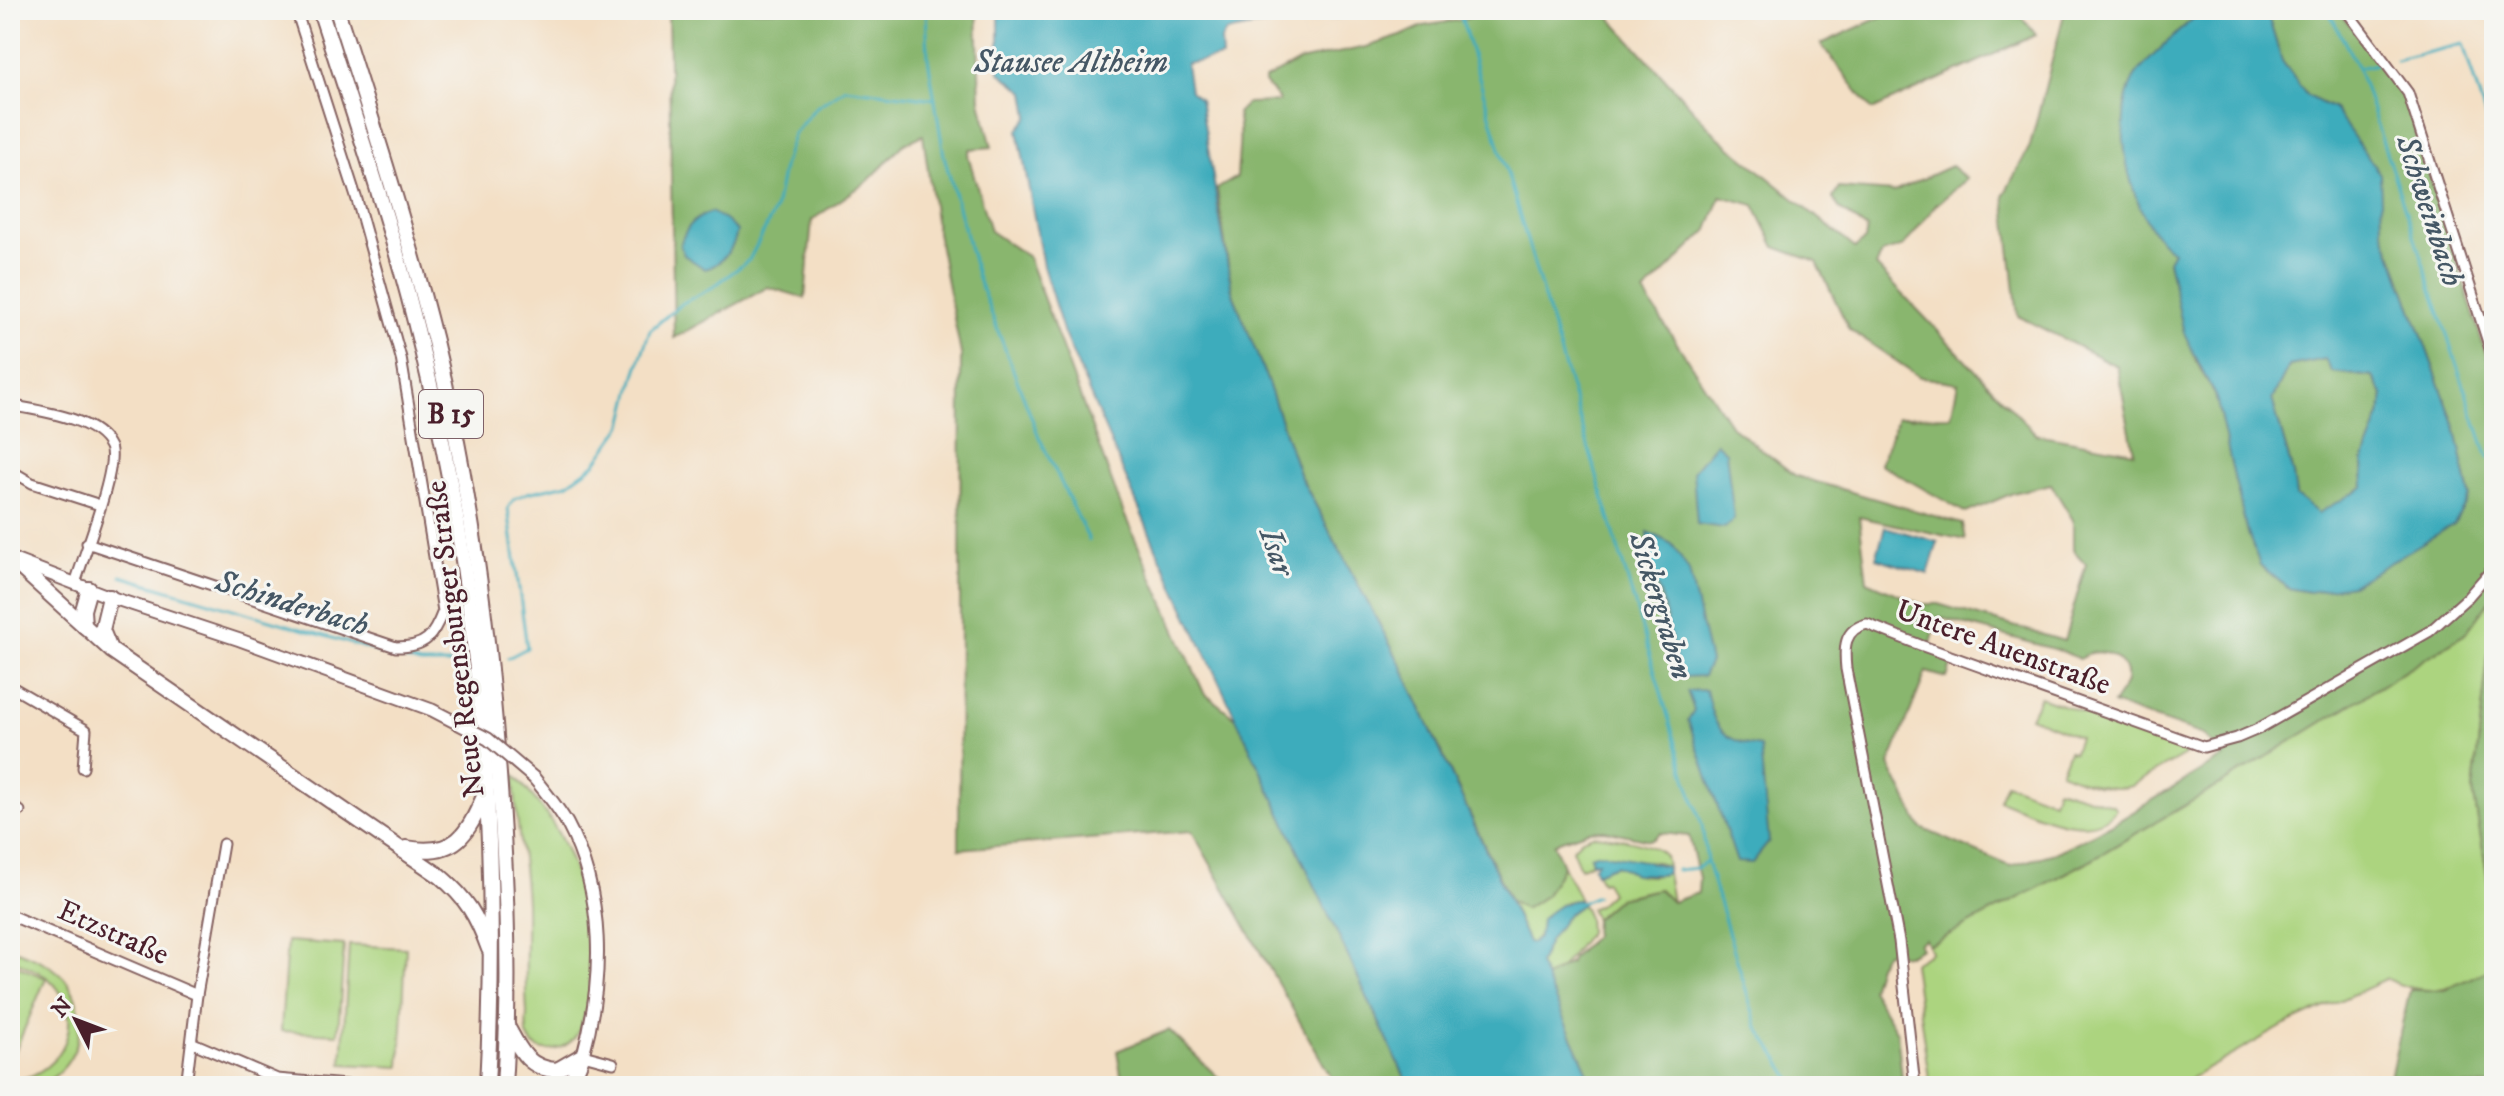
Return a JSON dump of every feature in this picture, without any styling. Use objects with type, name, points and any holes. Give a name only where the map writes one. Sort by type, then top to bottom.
[{"type":"highway","name":"B 15","points":[[320,10],[408,292],[449,474],[474,636],[487,788],[492,957],[487,1086]]},
{"type":"highway","name":"Neue Regensburger Straße","points":[[337,10],[391,180],[428,314],[470,512],[488,635],[503,816],[506,884],[504,1086]]},
{"type":"highway","points":[[10,558],[112,651],[440,876],[467,901],[477,916],[492,957]]},
{"type":"highway","points":[[82,586],[84,626]]},
{"type":"highway","points":[[110,597],[102,630],[112,651]]},
{"type":"highway","points":[[396,846],[426,851],[452,845],[470,828],[487,788]]},
{"type":"highway","points":[[506,1024],[526,1058],[534,1065],[557,1070],[583,1055]]},
{"type":"highway","points":[[570,1086],[583,1055]]},
{"type":"street","points":[[87,543],[396,647],[413,646],[427,640],[435,631],[443,611],[401,358],[357,200],[296,10]]},
{"type":"street","points":[[2346,10],[2408,93],[2494,361]]},
{"type":"street","points":[[10,405],[73,419],[105,439],[111,450],[112,461],[87,543],[82,586]]},
{"type":"street","points":[[10,470],[32,483],[100,505]]},
{"type":"street","points":[[10,558],[110,597],[240,640],[432,710],[488,739],[534,778],[567,823],[591,889],[598,938],[594,1011],[583,1055],[613,1063]]},
{"type":"street","name":"Untere Auenstraße","points":[[1915,1086],[1899,941],[1846,669],[1846,640],[1855,628],[1867,624],[2204,747],[2258,729],[2430,631],[2468,597],[2494,567]]},
{"type":"street","points":[[10,686],[86,730],[83,768]]},
{"type":"street","name":"Etzstraße","points":[[186,1086],[197,995],[223,844]]},
{"type":"street","name":"Etzstraße","points":[[10,915],[197,995]]},
{"type":"street","points":[[193,1043],[277,1079],[358,1086]]},
{"type":"green space","points":[[668,10],[977,10],[980,101],[992,147],[970,149],[968,155],[990,231],[1028,257],[1124,514],[1204,693],[1237,719],[1409,1086],[1336,1086],[1192,831],[959,849],[961,354],[936,227],[923,135],[904,144],[868,181],[812,220],[805,298],[768,287],[674,338]]},
{"type":"green space","points":[[1489,10],[1603,10],[1718,137],[1855,248],[1865,240],[1867,229],[1840,209],[1833,198],[1839,188],[1894,192],[1951,166],[1967,179],[1936,205],[1904,246],[1882,253],[1876,266],[2036,434],[2134,452],[2117,366],[2018,316],[2004,195],[2030,146],[2065,10],[2203,10],[2178,32],[2173,251],[2168,261],[2195,358],[2216,398],[2260,565],[2288,588],[2309,592],[2470,495],[2455,426],[2382,228],[2379,174],[2334,109],[2307,96],[2282,61],[2266,10],[2338,10],[2404,95],[2494,379],[2494,917],[2473,790],[2492,622],[2489,601],[2465,634],[2225,782],[2085,863],[1933,943],[1928,945],[1925,939],[1918,943],[1921,948],[1908,955],[1886,952],[1878,965],[1871,989],[1897,1032],[1903,1086],[1594,1086],[1545,978],[1570,963],[1594,936],[1595,919],[1619,898],[1659,889],[1672,902],[1698,893],[1699,878],[1689,836],[1660,833],[1649,840],[1604,830],[1588,831],[1559,841],[1554,844],[1563,866],[1546,895],[1525,909],[1510,901],[1402,667],[1299,474],[1232,291],[1217,189],[1237,177],[1237,113],[1247,103],[1279,100],[1265,79],[1299,61],[1366,47],[1423,26],[1465,19]],"holes":[[[1721,196],[1754,205],[1775,247],[1817,262],[1849,329],[1920,377],[1958,383],[1951,416],[1898,417],[1880,464],[1966,513],[2013,493],[2051,484],[2073,520],[2073,550],[2086,564],[2064,641],[1938,604],[1920,604],[1867,581],[1859,517],[1965,540],[1962,524],[1796,476],[1731,426],[1644,293],[1708,230]],[[1938,617],[2064,652],[2079,659],[2098,652],[2111,655],[2121,663],[2126,674],[2124,687],[2113,704],[2204,735],[2224,757],[2113,824],[2055,853],[2010,866],[1921,828],[1889,765],[1926,672],[1947,678],[1951,665],[1930,647]]]},
{"type":"green space","points":[[1896,10],[2017,10],[2036,35],[1872,110],[1821,44]]},
{"type":"green space","points":[[2325,359],[2332,372],[2373,377],[2384,396],[2363,462],[2364,487],[2318,514],[2296,496],[2272,399],[2289,366]]},
{"type":"green space","points":[[2490,600],[2492,622],[2473,790],[2494,917],[2494,968],[2453,985],[2429,990],[2403,986],[2387,979],[2285,1025],[2177,1086],[1930,1086],[1913,963],[1931,952],[1928,945],[2085,863],[2225,782],[2465,634]]},
{"type":"green space","points":[[2040,697],[2181,748],[2185,755],[2131,786],[2122,788],[2095,785],[2060,772],[2069,751],[2074,752],[2079,737],[2030,717]]},
{"type":"green space","points":[[514,775],[548,817],[568,854],[584,905],[588,932],[590,987],[585,1012],[572,1040],[552,1050],[532,1044],[527,1031],[526,903]]},
{"type":"green space","points":[[2006,783],[2053,801],[2057,788],[2113,805],[2116,809],[2105,819],[2092,824],[2060,822],[1999,800]]},
{"type":"green space","points":[[1593,835],[1651,847],[1664,855],[1667,867],[1658,862],[1591,859],[1592,862],[1580,868],[1572,849],[1582,839]]},
{"type":"green space","points":[[1563,866],[1580,900],[1561,904],[1538,937],[1528,943],[1510,901],[1525,909],[1546,895]]},
{"type":"green space","points":[[1611,866],[1622,866],[1643,876],[1667,873],[1672,902],[1659,889],[1638,893],[1610,905],[1595,919],[1590,909],[1611,893],[1596,873]]},
{"type":"green space","points":[[1582,904],[1588,918],[1589,932],[1563,966],[1545,978],[1539,964],[1549,941],[1567,915]]},
{"type":"green space","points":[[287,941],[344,945],[338,1034],[281,1031]]},
{"type":"green space","points":[[349,945],[406,948],[400,1067],[342,1064]]},
{"type":"green space","points":[[10,948],[58,972],[73,991],[78,1006],[80,1022],[74,1052],[55,1076],[34,1086],[10,1086],[10,1080],[41,1071],[53,1061],[62,1049],[69,1020],[66,1004],[54,983],[10,959]]},
{"type":"green space","points":[[10,963],[46,978],[10,1063]]},
{"type":"green space","points":[[2494,968],[2494,1086],[2388,1086],[2410,990],[2443,990]]},
{"type":"green space","points":[[1169,1030],[1227,1086],[1123,1086],[1117,1051]]},
{"type":"water","points":[[999,10],[1382,10],[1226,32],[1221,40],[1222,57],[1186,64],[1190,91],[1200,99],[1232,291],[1299,474],[1402,667],[1528,942],[1532,943],[1539,937],[1541,919],[1555,908],[1575,900],[1580,900],[1582,904],[1567,915],[1549,941],[1539,964],[1594,1086],[1409,1086],[1157,550],[1064,334],[1043,266],[1018,130],[1029,116],[1025,92],[999,72]]},
{"type":"water","points":[[2203,10],[2266,10],[2282,61],[2307,96],[2334,109],[2380,174],[2382,228],[2455,426],[2470,496],[2454,524],[2352,585],[2309,592],[2288,588],[2260,565],[2246,528],[2216,398],[2184,333],[2168,260],[2173,251],[2158,238],[2146,219],[2129,172],[2124,146],[2124,121],[2126,99],[2133,80],[2155,54]],"holes":[[[2325,359],[2332,372],[2373,377],[2384,396],[2363,462],[2364,487],[2318,513],[2296,496],[2272,399],[2289,366]]]},
{"type":"water","points":[[711,212],[737,231],[726,254],[705,269],[684,255],[680,245],[691,224]]},
{"type":"water","points":[[1716,443],[1726,452],[1734,519],[1725,528],[1697,524],[1693,471]]},
{"type":"water","points":[[1885,527],[1938,542],[1928,574],[1876,558]]},
{"type":"water","points":[[1648,532],[1672,544],[1689,571],[1710,662],[1703,676],[1685,677],[1677,665],[1662,599],[1649,568]]},
{"type":"water","points":[[1706,690],[1712,714],[1721,730],[1736,741],[1760,747],[1769,842],[1752,863],[1737,862],[1688,720],[1694,710],[1687,691]]},
{"type":"water","points":[[1599,853],[1662,865],[1667,867],[1667,873],[1634,874],[1616,865],[1596,873],[1593,867],[1598,862],[1592,862],[1590,856]]},
{"type":"waterway","points":[[926,10],[928,58],[944,156],[978,279],[1039,437],[1089,540]]},
{"type":"waterway","name":"Sickergraben","points":[[1461,10],[1702,825],[1707,862],[1757,1026],[1796,1086]]},
{"type":"waterway","name":"Schweinbach","points":[[2328,10],[2358,68],[2488,458]]},
{"type":"waterway","name":"Schweinbach","points":[[2396,60],[2463,44],[2494,145]]},
{"type":"waterway","name":"Schweinbach","points":[[2358,68],[2381,63]]},
{"type":"waterway","name":"Schinderbach","points":[[508,658],[527,648],[508,508],[514,499],[567,484],[595,464],[623,425],[650,330],[681,304],[713,287],[749,260],[775,210],[793,135],[815,108],[845,88],[935,99]]},
{"type":"waterway","name":"Schinderbach","points":[[121,576],[420,664],[451,664]]},
{"type":"waterway","points":[[1677,870],[1697,868],[1707,862]]},
{"type":"waterway","points":[[1578,904],[1596,896]]},
{"type":"water label","name":"Stausee Altheim","points":[[1071,63]]},
{"type":"water label","name":"Isar","points":[[1276,552]]}]
